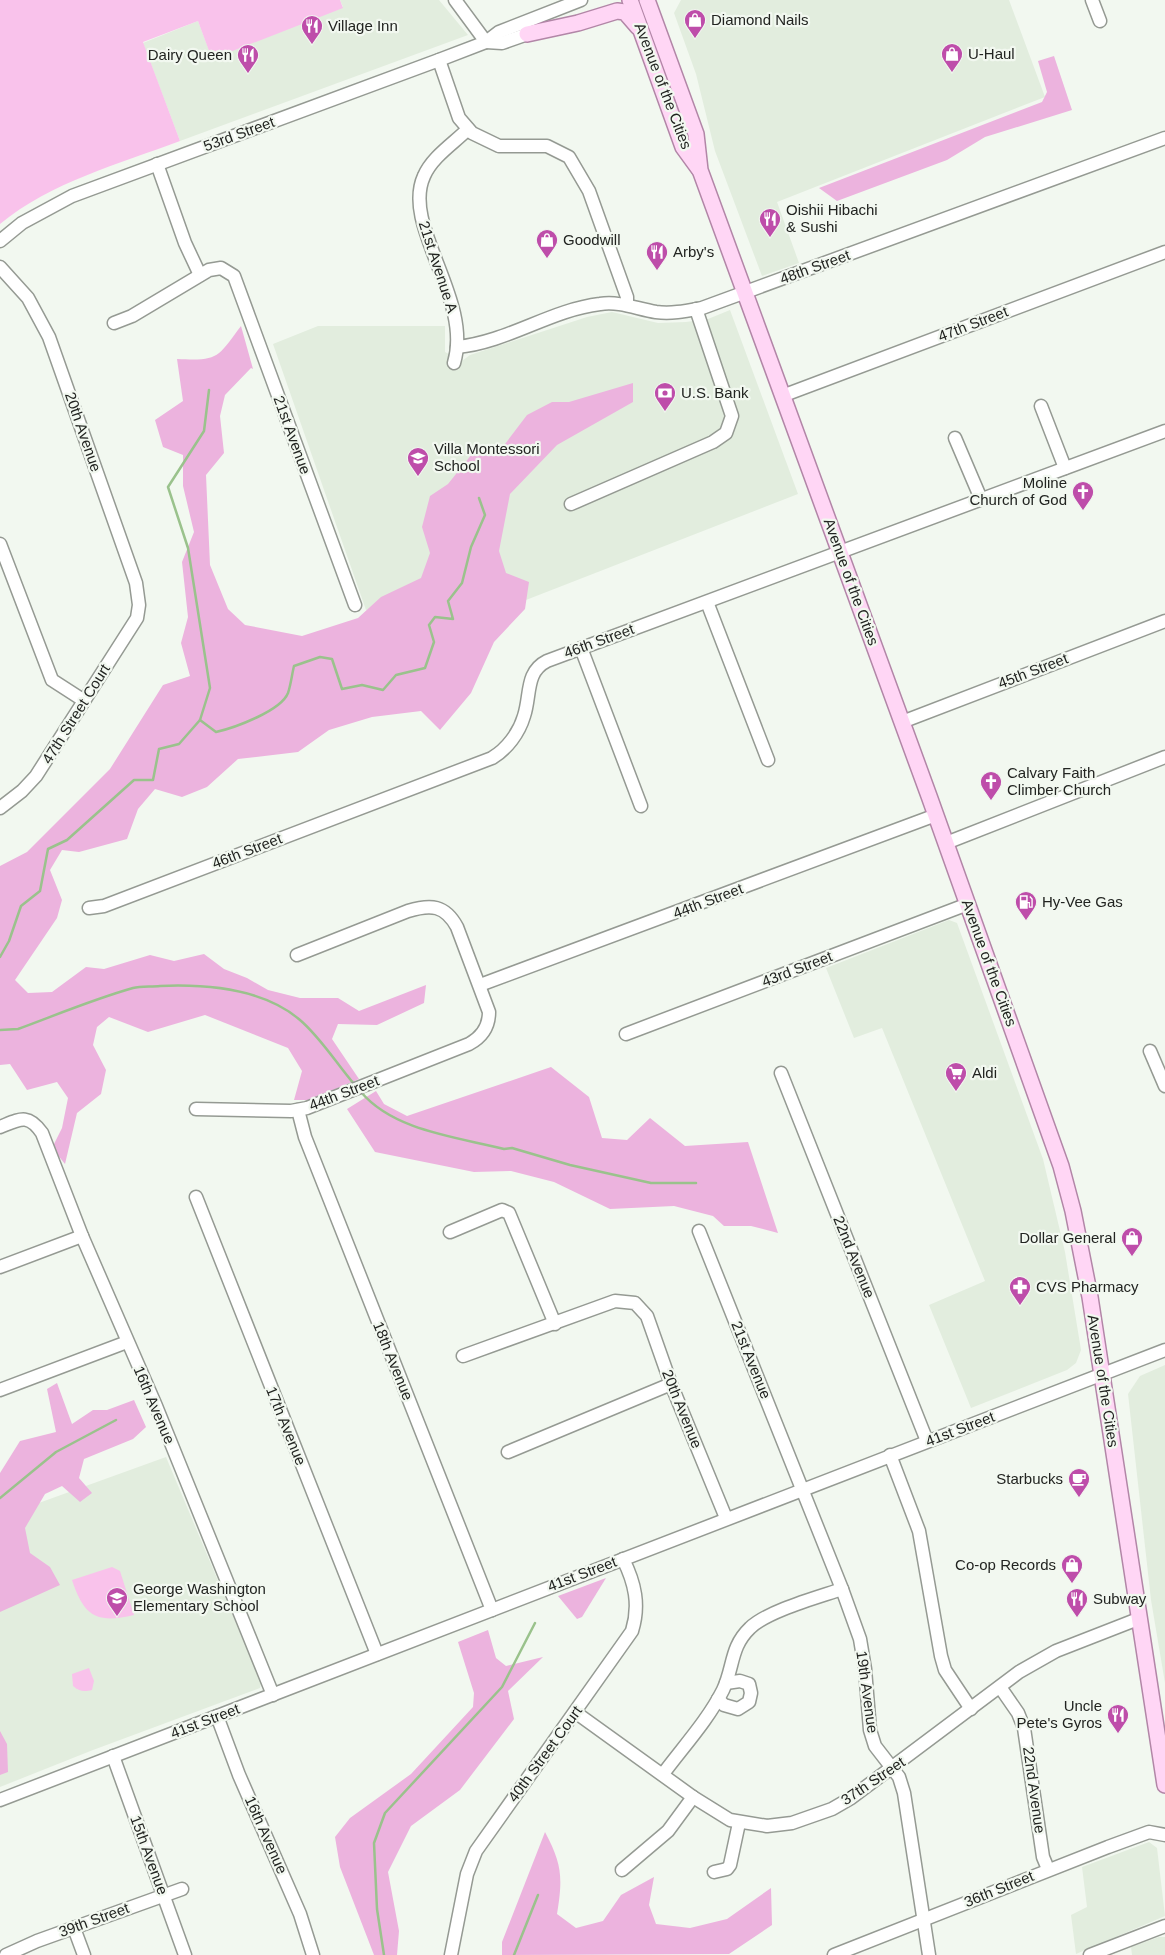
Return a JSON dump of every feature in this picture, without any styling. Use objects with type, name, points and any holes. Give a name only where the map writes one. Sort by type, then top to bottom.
[{"type":"main road","name":"Avenue of the Cities","points":[[630,0],[683,147],[700,170]]},
{"type":"main road","name":"Avenue of the Cities","points":[[647,0],[696,134],[700,170],[841,552],[1061,1166],[1081,1247],[1165,1786]]},
{"type":"main road","points":[[661,0],[660,14],[683,77],[696,134]]},
{"type":"main road","points":[[527,34],[578,23],[617,11],[625,12],[643,36]]},
{"type":"street","points":[[455,0],[486,42]]},
{"type":"street","name":"53rd Street","points":[[0,241],[22,222],[58,202],[486,42],[500,32],[581,0]]},
{"type":"street","name":"53rd Street","points":[[486,42],[502,43],[626,0]]},
{"type":"street","points":[[1092,0],[1100,21]]},
{"type":"street","points":[[439,60],[459,118],[468,129],[482,140],[499,146],[547,146],[569,157],[589,191],[627,297],[627,305]]},
{"type":"street","name":"21st Avenue A","points":[[454,363],[457,346],[457,326],[452,303],[421,217],[419,192],[427,169],[468,129]]},
{"type":"street","name":"48th Street","points":[[457,346],[488,342],[582,307],[608,303],[664,313],[696,310],[1165,138]]},
{"type":"street","points":[[114,324],[145,309],[200,275],[185,243],[157,164]]},
{"type":"street","name":"47th Street","points":[[782,396],[1165,252]]},
{"type":"street","name":"20th Avenue","points":[[0,267],[28,298],[49,337],[136,583],[138,610]]},
{"type":"street","name":"21st Avenue","points":[[200,275],[216,268],[225,269],[234,276],[238,284],[355,605]]},
{"type":"street","points":[[571,504],[713,442],[726,433],[732,416],[696,310]]},
{"type":"street","points":[[1041,406],[1065,468]]},
{"type":"street","name":"46th Street","points":[[89,908],[104,906],[492,758],[506,748],[521,725],[527,706],[531,678],[537,667],[547,661],[1165,432]]},
{"type":"street","points":[[955,438],[981,499]]},
{"type":"street","points":[[0,544],[48,674],[56,684],[83,700]]},
{"type":"street","points":[[707,602],[768,760]]},
{"type":"street","name":"47th Street Court","points":[[0,808],[22,791],[36,776],[132,625],[138,610]]},
{"type":"street","name":"45th Street","points":[[902,722],[1165,621]]},
{"type":"street","points":[[582,648],[641,806]]},
{"type":"street","points":[[946,843],[1165,757]]},
{"type":"street","name":"44th Street","points":[[196,1109],[298,1110],[468,1044],[483,1034],[488,1024],[489,1012],[480,985],[936,815]]},
{"type":"street","name":"43rd Street","points":[[626,1034],[968,904]]},
{"type":"street","points":[[298,955],[408,911],[434,906],[446,911],[454,922],[480,985]]},
{"type":"street","points":[[1150,1051],[1165,1086]]},
{"type":"street","name":"22nd Avenue","points":[[781,1073],[927,1441]]},
{"type":"street","name":"18th Avenue","points":[[298,1110],[305,1137],[492,1610]]},
{"type":"street","name":"16th Avenue","points":[[0,1127],[18,1120],[28,1120],[42,1133],[82,1236],[156,1406],[273,1695]]},
{"type":"street","name":"17th Avenue","points":[[196,1197],[377,1654]]},
{"type":"street","points":[[450,1232],[502,1210],[506,1211],[514,1221],[556,1324],[463,1356]]},
{"type":"street","name":"21st Avenue","points":[[699,1231],[803,1489]]},
{"type":"street","points":[[0,1267],[82,1236]]},
{"type":"street","name":"20th Avenue","points":[[556,1324],[615,1301],[635,1303],[647,1316],[671,1384],[726,1518]]},
{"type":"street","points":[[0,1390],[127,1342]]},
{"type":"street","name":"41st Street","points":[[0,1800],[1165,1350]]},
{"type":"street","points":[[508,1452],[671,1384]]},
{"type":"street","points":[[890,1455],[920,1531],[945,1670],[971,1709]]},
{"type":"street","name":"19th Avenue","points":[[803,1489],[860,1639],[865,1669],[870,1730],[875,1746],[899,1777],[904,1793],[929,1955]]},
{"type":"street","name":"40th Street Court","points":[[451,1955],[467,1874],[476,1851],[628,1639],[634,1622],[636,1597],[623,1558]]},
{"type":"street","points":[[663,1774],[718,1699],[726,1683],[733,1652],[751,1627],[764,1618],[842,1589]]},
{"type":"street","name":"37th Street","points":[[575,1712],[723,1817],[740,1823],[767,1826],[800,1820],[832,1809],[892,1770],[1000,1687],[1048,1655],[1138,1619]]},
{"type":"street","points":[[718,1699],[728,1707],[738,1709],[748,1702],[752,1693],[749,1684],[740,1681],[726,1683]]},
{"type":"street","name":"22nd Avenue","points":[[1000,1687],[1018,1713],[1024,1728],[1043,1857],[1048,1869]]},
{"type":"street","name":"16th Avenue","points":[[217,1716],[239,1775],[303,1920],[313,1955]]},
{"type":"street","name":"15th Avenue","points":[[113,1756],[185,1955]]},
{"type":"street","points":[[622,1870],[668,1831],[693,1797]]},
{"type":"street","points":[[714,1872],[727,1868],[730,1864],[740,1823]]},
{"type":"street","name":"36th Street","points":[[834,1955],[1048,1869],[1149,1832],[1165,1835]]},
{"type":"street","name":"39th Street","points":[[6,1955],[182,1889]]},
{"type":"street","points":[[1090,1955],[1165,1926]]},
{"type":"street","points":[[74,1928],[84,1955]]},
{"type":"shaded area","points":[[0,0],[340,0],[343,8],[212,59],[198,21],[143,42],[180,141],[63,185],[20,209],[0,224]]},
{"type":"shaded area","points":[[340,0],[439,0],[468,35],[180,141],[143,43],[198,21],[212,58],[343,7]]},
{"type":"shaded area","points":[[681,0],[1009,0],[1045,97],[777,202],[799,263],[762,276],[715,151],[696,74],[674,13]]},
{"type":"shaded area","points":[[1054,56],[1072,110],[985,137],[947,160],[837,201],[819,188],[1042,102],[1047,92],[1038,61]]},
{"type":"shaded area","points":[[730,310],[798,494],[498,611],[483,573],[366,610],[273,344],[318,326],[445,326],[445,352],[462,361],[470,355],[587,317],[612,312],[658,323],[708,319]]},
{"type":"shaded area","points":[[241,326],[253,369],[251,368],[225,395],[220,416],[224,453],[206,475],[210,565],[228,609],[245,625],[302,636],[358,618],[381,597],[421,578],[430,553],[422,527],[430,496],[448,484],[476,449],[502,448],[527,415],[552,402],[569,402],[633,383],[633,402],[557,445],[510,494],[499,551],[506,573],[529,582],[525,609],[494,642],[471,693],[440,730],[421,711],[372,717],[329,730],[298,752],[238,759],[207,787],[182,797],[155,789],[138,809],[127,839],[79,852],[62,850],[50,870],[62,900],[57,918],[15,980],[28,993],[52,992],[86,967],[104,969],[150,955],[174,961],[204,954],[224,969],[247,978],[268,990],[300,998],[338,998],[359,1011],[426,985],[424,1003],[377,1025],[338,1024],[332,1039],[359,1079],[309,1100],[294,1100],[302,1071],[288,1048],[205,1015],[148,1032],[109,1017],[97,1027],[93,1045],[106,1070],[101,1094],[77,1113],[65,1164],[52,1148],[62,1128],[68,1098],[57,1082],[27,1090],[10,1064],[0,1065],[0,866],[27,852],[110,769],[163,685],[190,676],[181,643],[188,617],[182,562],[194,532],[183,486],[183,455],[163,447],[155,420],[183,401],[177,359],[201,359],[216,355],[227,345]]},
{"type":"shaded area","points":[[949,920],[957,923],[1043,1159],[1065,1252],[1081,1350],[1076,1363],[1067,1370],[971,1408],[929,1305],[985,1281],[882,1028],[854,1038],[826,968]]},
{"type":"shaded area","points":[[551,1067],[589,1097],[602,1138],[627,1140],[650,1118],[685,1146],[748,1142],[778,1233],[751,1226],[724,1226],[713,1216],[674,1206],[610,1209],[554,1182],[511,1171],[474,1172],[375,1152],[347,1109],[376,1091],[384,1104],[407,1116]]},
{"type":"shaded area","points":[[1165,1365],[1165,1683],[1151,1600],[1128,1394],[1140,1376]]},
{"type":"shaded area","points":[[57,1383],[72,1424],[93,1410],[107,1410],[134,1400],[146,1427],[133,1439],[84,1459],[79,1478],[92,1493],[80,1502],[62,1486],[45,1494],[25,1528],[30,1553],[50,1567],[60,1585],[0,1612],[0,1473],[20,1441],[56,1432],[47,1389]]},
{"type":"shaded area","name":"George Washington Elementary School","points":[[166,1457],[261,1683],[260,1688],[0,1787],[0,1517]]},
{"type":"shaded area","points":[[112,1567],[120,1571],[134,1615],[121,1618],[101,1617],[93,1614],[81,1602],[72,1580]]},
{"type":"shaded area","points":[[606,1578],[582,1617],[577,1619],[558,1596]]},
{"type":"shaded area","points":[[488,1630],[496,1658],[506,1666],[543,1657],[508,1691],[514,1719],[460,1790],[411,1826],[388,1872],[399,1931],[397,1955],[374,1955],[340,1867],[335,1837],[350,1818],[411,1774],[473,1707],[474,1693],[458,1642]]},
{"type":"shaded area","points":[[89,1668],[94,1681],[92,1690],[84,1691],[77,1689],[73,1686],[72,1674]]},
{"type":"shaded area","points":[[0,1731],[7,1744],[8,1772],[0,1775]]},
{"type":"shaded area","points":[[545,1832],[555,1853],[560,1871],[557,1914],[576,1928],[603,1921],[621,1895],[654,1877],[649,1905],[656,1924],[690,1928],[727,1919],[771,1888],[772,1925],[729,1954],[502,1955],[502,1942]]},
{"type":"shaded area","points":[[1149,1842],[1157,1848],[1165,1916],[1076,1954],[1071,1915],[1087,1907],[1082,1867]]},
{"type":"shaded area","points":[[1159,1937],[1165,1937],[1165,1955],[1132,1955],[1131,1947]]},
{"type":"waterway","points":[[0,957],[9,941],[21,906],[40,891],[48,849],[67,840],[134,780],[153,780],[159,749],[179,744],[200,720],[210,688],[188,548],[168,487],[204,431],[209,390]]},
{"type":"waterway","points":[[200,720],[216,732],[256,718],[284,700],[288,693],[294,666],[320,657],[332,659],[342,689],[362,685],[383,690],[396,675],[425,668],[434,642],[429,625],[435,617],[453,619],[448,601],[462,583],[471,547],[485,515],[479,498]]},
{"type":"waterway","points":[[0,1030],[18,1029],[89,1002],[136,987],[215,987],[252,995],[285,1009],[308,1027],[354,1084]]},
{"type":"waterway","points":[[361,1092],[391,1116],[427,1131],[504,1149],[512,1148],[570,1165],[651,1183],[696,1183]]},
{"type":"waterway","points":[[0,1498],[56,1452],[116,1420]]},
{"type":"waterway","points":[[384,1955],[377,1909],[374,1843],[385,1813],[502,1687],[535,1623]]},
{"type":"waterway","points":[[514,1955],[538,1895]]},
{"type":"place","name":"Diamond Nails","points":[[695,39]]},
{"type":"place","name":"Village Inn","points":[[312,45]]},
{"type":"place","name":"U-Haul","points":[[952,73]]},
{"type":"place","name":"Dairy Queen","points":[[248,74]]},
{"type":"place","name":"Oishii Hibachi & Sushi","points":[[770,238]]},
{"type":"place","name":"Goodwill","points":[[547,259]]},
{"type":"place","name":"Arby's","points":[[657,271]]},
{"type":"place","name":"U.S. Bank","points":[[665,412]]},
{"type":"place","name":"Villa Montessori School","points":[[418,477]]},
{"type":"place","name":"Moline Church of God","points":[[1083,511]]},
{"type":"place","name":"Calvary Faith Climber Church","points":[[991,801]]},
{"type":"place","name":"Hy-Vee Gas","points":[[1026,921]]},
{"type":"place","name":"Aldi","points":[[956,1092]]},
{"type":"place","name":"Dollar General","points":[[1132,1257]]},
{"type":"place","name":"CVS Pharmacy","points":[[1020,1306]]},
{"type":"place","name":"Starbucks","points":[[1079,1498]]},
{"type":"place","name":"Co-op Records","points":[[1072,1584]]},
{"type":"place","name":"George Washington Elementary School","points":[[117,1617]]},
{"type":"place","name":"Subway","points":[[1077,1618]]},
{"type":"place","name":"Uncle Pete's Gyros","points":[[1118,1734]]}]
